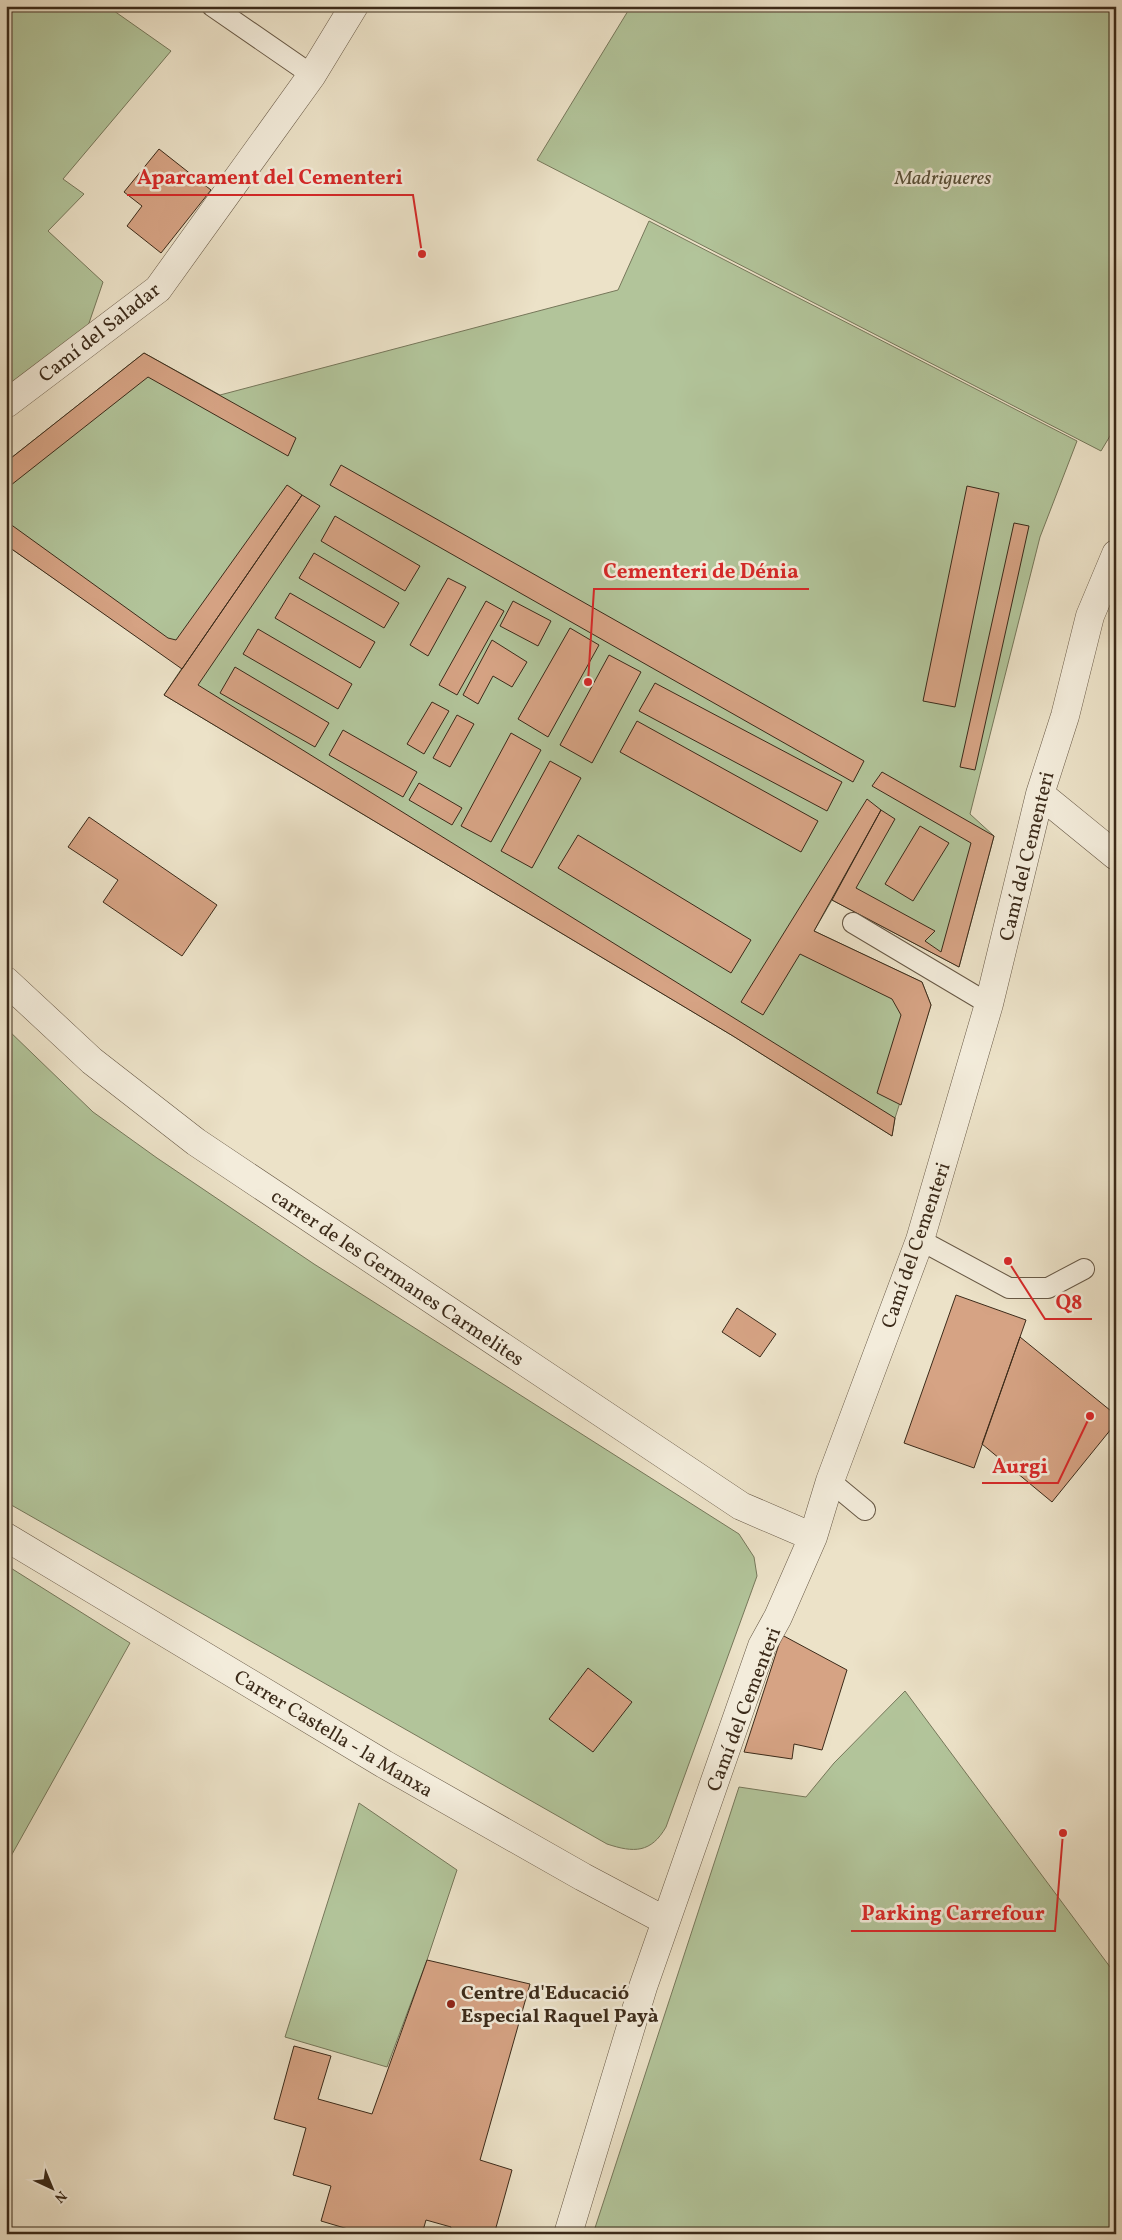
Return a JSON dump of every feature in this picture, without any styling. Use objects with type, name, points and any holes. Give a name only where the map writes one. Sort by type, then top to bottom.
[{"type":"street","name":"Camí del Saladar","points":[[6,404],[158,289],[312,75],[354,6]]},
{"type":"street","name":"Camí del Cementeri","points":[[568,2234],[643,1987],[762,1646],[778,1617],[813,1537],[830,1481],[920,1240],[989,1004],[1040,794],[1065,716],[1090,616],[1116,554]]},
{"type":"street","points":[[1040,794],[1116,856]]},
{"type":"street","name":"carrer de les Germanes Carmelites","points":[[6,981],[92,1061],[196,1142],[741,1506],[813,1537]]},
{"type":"street","name":"Carrer Castella - la Manxa","points":[[6,1537],[384,1764],[666,1921]]},
{"type":"lane","points":[[212,6],[312,75]]},
{"type":"lane","points":[[853,922],[989,1004]]},
{"type":"lane","points":[[920,1240],[1010,1288],[1048,1288],[1084,1269]]},
{"type":"lane","points":[[830,1481],[865,1510]]},
{"type":"green space","points":[[6,6],[107,6],[171,51],[63,179],[84,194],[48,231],[103,282],[87,329],[6,391]]},
{"type":"green space","name":"Madrigueres","points":[[631,6],[1116,6],[1116,426],[1101,451],[537,160]]},
{"type":"green space","points":[[649,221],[1077,441],[1040,537],[970,814],[994,836],[959,967],[832,900],[814,931],[922,982],[931,1005],[895,1118],[892,1136],[733,1036],[164,695],[182,668],[6,545],[6,462],[144,353],[220,395],[618,290]]},
{"type":"green space","points":[[6,1028],[93,1112],[157,1158],[314,1264],[739,1534],[754,1557],[757,1576],[666,1827],[654,1842],[641,1849],[626,1849],[607,1844],[6,1502]]},
{"type":"green space","points":[[6,1565],[130,1643],[6,1865]]},
{"type":"green space","points":[[905,1691],[1116,1975],[1116,2234],[593,2234],[739,1787],[806,1797],[834,1763]]},
{"type":"green space","points":[[359,1803],[457,1870],[427,1960],[387,2067],[285,2037]]},
{"type":"building","points":[[159,149],[211,190],[161,253],[127,226],[142,206],[124,192]]},
{"type":"building","points":[[144,353],[296,438],[288,456],[148,377],[6,489],[6,462]]},
{"type":"building","points":[[341,465],[864,761],[853,782],[330,485]]},
{"type":"building","points":[[287,485],[302,495],[182,669],[6,545],[6,521],[168,638],[176,640]]},
{"type":"building","points":[[967,486],[999,493],[955,707],[923,701]]},
{"type":"building","points":[[302,495],[320,506],[198,685],[895,1118],[892,1136],[733,1036],[164,695]]},
{"type":"building","points":[[335,516],[420,566],[405,591],[321,541]]},
{"type":"building","points":[[1014,523],[1029,526],[975,770],[960,767]]},
{"type":"building","points":[[314,553],[399,603],[384,628],[299,578]]},
{"type":"building","points":[[448,578],[466,587],[428,656],[410,645]]},
{"type":"building","points":[[290,593],[375,642],[360,668],[275,618]]},
{"type":"building","points":[[486,601],[504,611],[457,695],[439,685]]},
{"type":"building","points":[[513,601],[551,621],[538,646],[500,626]]},
{"type":"building","points":[[570,628],[599,645],[548,737],[518,719]]},
{"type":"building","points":[[258,629],[352,684],[338,709],[243,654]]},
{"type":"building","points":[[492,640],[527,662],[512,687],[493,676],[478,704],[463,695]]},
{"type":"building","points":[[609,655],[641,672],[592,763],[560,745]]},
{"type":"building","points":[[235,667],[329,723],[315,747],[220,693]]},
{"type":"building","points":[[655,683],[842,782],[827,811],[639,711]]},
{"type":"building","points":[[432,702],[449,711],[424,754],[407,744]]},
{"type":"building","points":[[457,715],[474,724],[450,767],[433,758]]},
{"type":"building","points":[[637,721],[818,821],[801,852],[620,752]]},
{"type":"building","points":[[343,730],[417,772],[403,797],[329,755]]},
{"type":"building","points":[[511,733],[541,750],[491,842],[461,826]]},
{"type":"building","points":[[550,761],[581,778],[532,868],[501,851]]},
{"type":"building","points":[[882,772],[994,836],[959,967],[832,900],[881,810],[895,819],[856,888],[935,931],[925,941],[941,952],[971,843],[872,786]]},
{"type":"building","points":[[419,783],[462,808],[452,825],[409,800]]},
{"type":"building","points":[[867,799],[881,810],[814,931],[922,982],[931,1005],[901,1105],[877,1093],[901,1015],[892,999],[800,954],[763,1015],[741,1002]]},
{"type":"building","points":[[89,817],[217,905],[182,956],[103,902],[118,880],[68,847]]},
{"type":"building","points":[[920,826],[949,843],[913,901],[885,884]]},
{"type":"building","points":[[578,835],[751,940],[731,973],[558,868]]},
{"type":"building","points":[[956,1295],[1026,1320],[974,1468],[904,1443]]},
{"type":"building","points":[[737,1308],[776,1334],[760,1357],[722,1332]]},
{"type":"building","points":[[1020,1337],[1116,1415],[1116,1423],[1052,1502],[982,1444]]},
{"type":"building","points":[[782,1635],[847,1670],[822,1750],[794,1744],[792,1759],[744,1752]]},
{"type":"building","points":[[588,1668],[632,1702],[593,1752],[549,1719]]},
{"type":"building","points":[[427,1960],[530,1984],[480,2160],[512,2170],[495,2231],[504,2234],[449,2234],[451,2227],[426,2220],[422,2234],[365,2234],[321,2221],[331,2186],[293,2175],[306,2128],[274,2119],[294,2046],[331,2056],[318,2099],[372,2114]]},
{"type":"place","name":"Aparcament del Cementeri","points":[[422,254]]},
{"type":"place","name":"Cementeri de Dénia","points":[[588,682]]},
{"type":"place","name":"Q8","points":[[1008,1261]]},
{"type":"place","name":"Aurgi","points":[[1090,1416]]},
{"type":"place","name":"Parking Carrefour","points":[[1063,1833]]},
{"type":"place","name":"Centre d'Educació Especial Raquel Payà","points":[[451,2004]]}]
